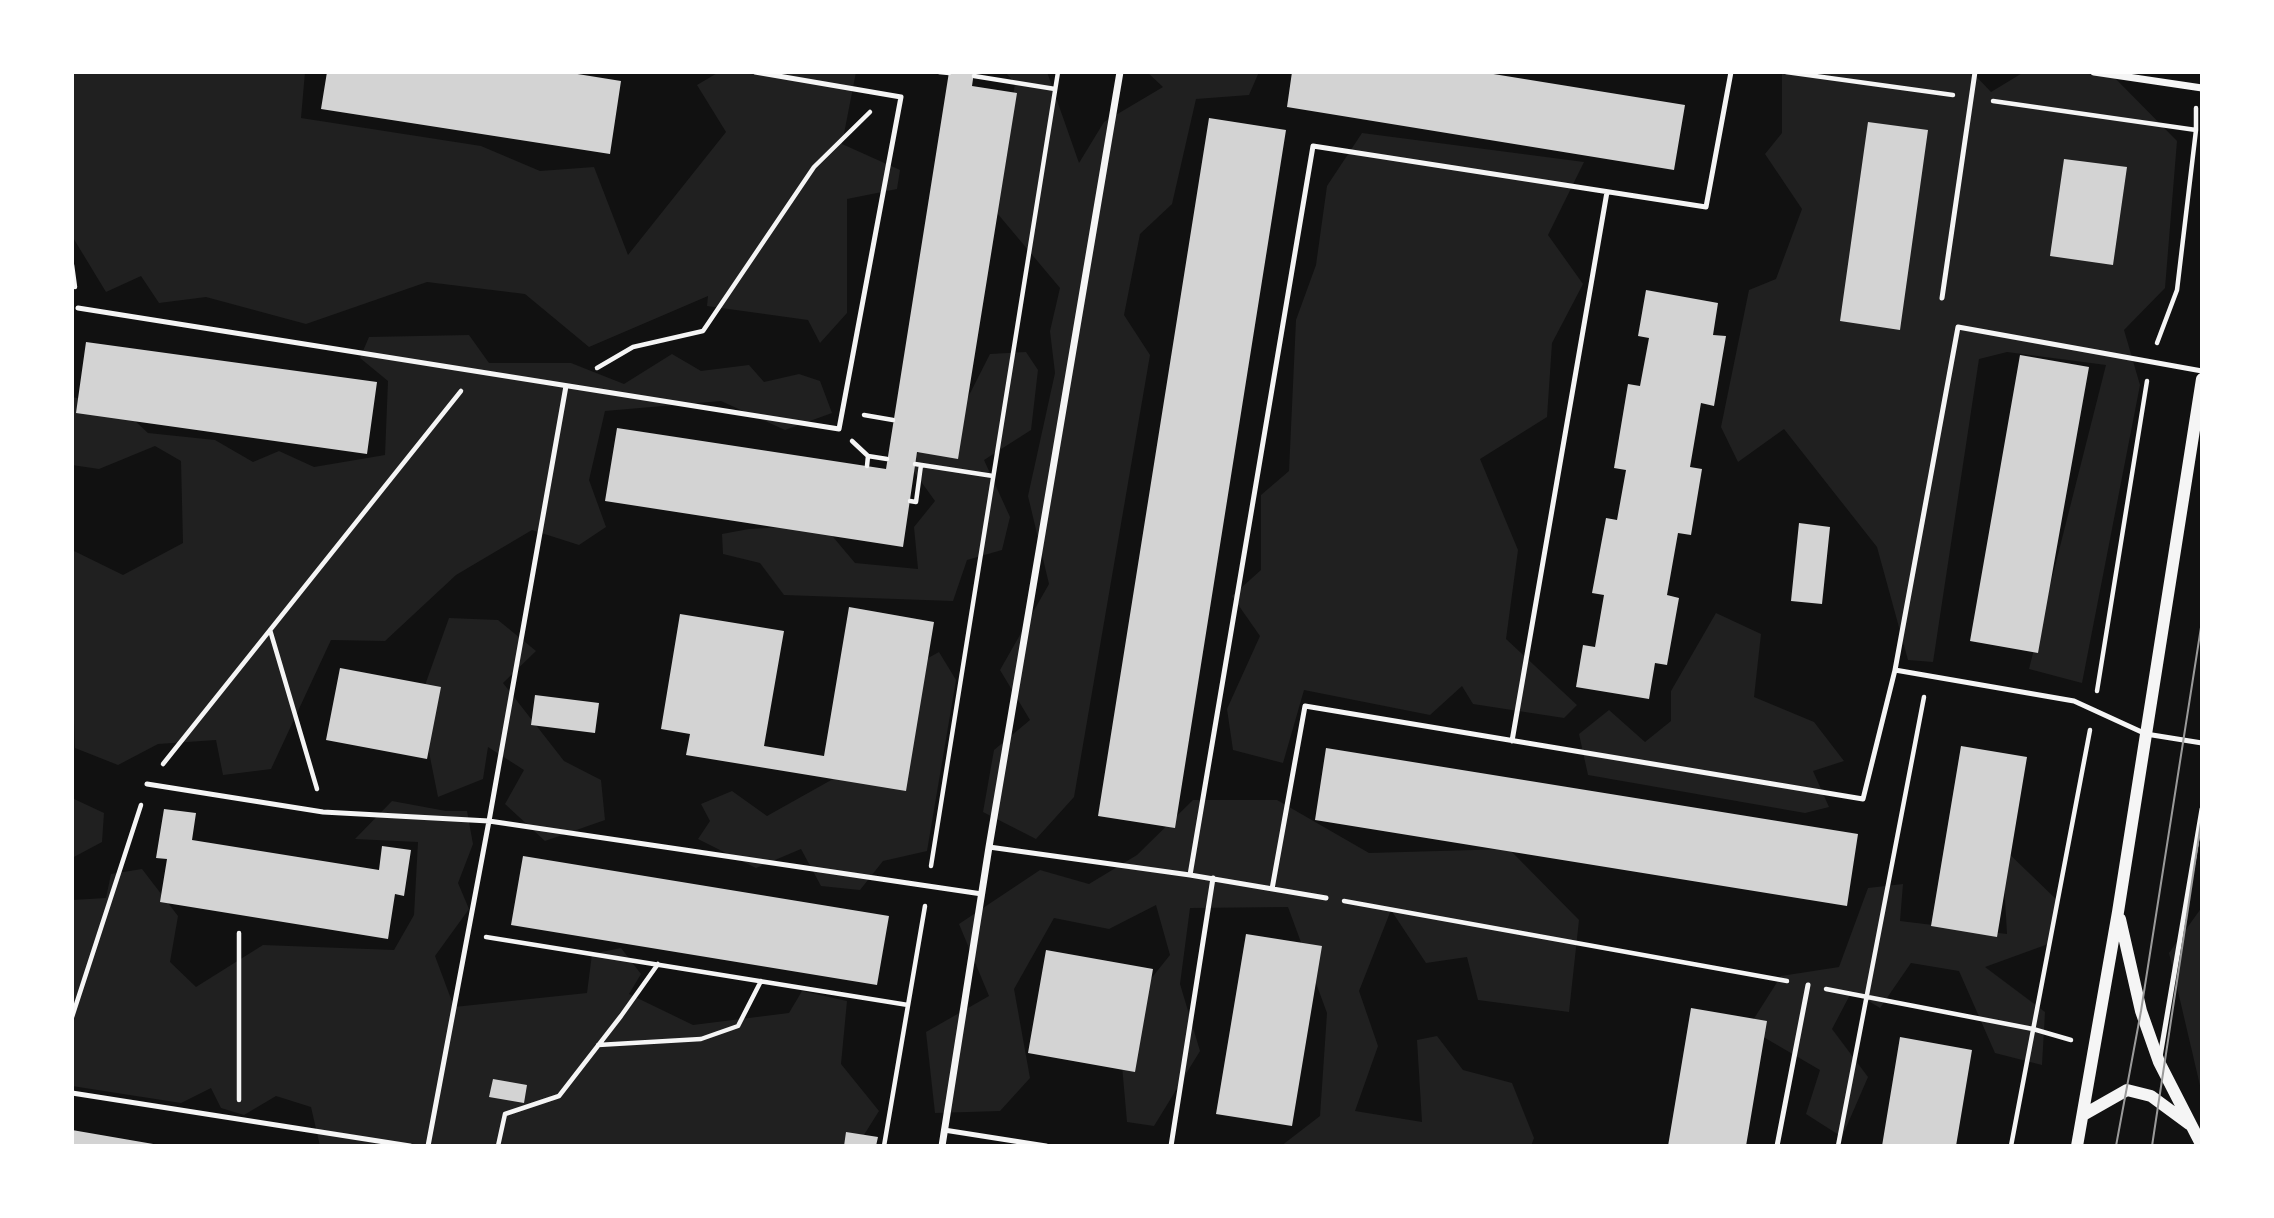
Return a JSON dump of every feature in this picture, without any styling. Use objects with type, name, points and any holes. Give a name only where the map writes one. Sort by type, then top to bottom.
[{"type":"street","points":[[942,1146],[989,847],[1120,72]]},
{"type":"street","points":[[2094,72],[2199,88]]},
{"type":"street","points":[[2077,1146],[2118,912],[2202,379]]},
{"type":"street","points":[[2118,912],[2141,1011],[2159,1062],[2202,1146]]},
{"type":"street","points":[[2083,1115],[2127,1090],[2151,1096],[2192,1127]]},
{"type":"lane","points":[[78,308],[839,429],[901,97],[755,72]]},
{"type":"lane","points":[[1190,875],[1313,146],[1706,207],[1731,72]]},
{"type":"lane","points":[[1942,298],[1976,72]]},
{"type":"lane","points":[[1512,740],[1607,192]]},
{"type":"lane","points":[[1272,889],[1305,706],[1863,799],[1895,670],[1958,327],[2202,370]]},
{"type":"lane","points":[[428,1146],[566,386]]},
{"type":"lane","points":[[1895,670],[2074,701],[2146,734],[2202,744]]},
{"type":"lane","points":[[147,784],[323,812],[489,821],[982,894]]},
{"type":"lane","points":[[2159,1062],[2202,809]]},
{"type":"lane","points":[[989,847],[1213,878],[1326,898]]},
{"type":"lane","points":[[1171,1146],[1213,878]]},
{"type":"lane","points":[[1777,1146],[1808,985]]},
{"type":"lane","points":[[72,1093],[410,1146]]},
{"type":"lane","points":[[944,1130],[1046,1146]]},
{"type":"path","points":[[939,72],[949,73]]},
{"type":"path","points":[[884,1146],[1058,72]]},
{"type":"path","points":[[974,76],[1055,89]]},
{"type":"path","points":[[2011,1146],[2094,710],[2150,360],[2177,290],[2199,88]]},
{"type":"path","points":[[633,348],[703,331],[814,167],[888,95]]},
{"type":"path","points":[[72,1017],[147,784],[476,372]]},
{"type":"path","points":[[842,411],[893,421]]},
{"type":"path","points":[[839,429],[869,456],[887,459]]},
{"type":"path","points":[[867,466],[869,456]]},
{"type":"path","points":[[910,501],[916,502],[918,464],[993,476]]},
{"type":"path","points":[[270,629],[323,812]]},
{"type":"path","points":[[1838,1146],[1928,676]]},
{"type":"path","points":[[1326,898],[1808,985],[2033,1029],[2096,1046]]},
{"type":"path","points":[[239,933],[239,1119]]},
{"type":"path","points":[[468,934],[908,1005]]},
{"type":"path","points":[[498,1146],[505,1114],[559,1096],[658,964]]},
{"type":"path","points":[[597,1045],[701,1039],[738,1026],[761,981]]},
{"type":"shaded area","points":[[72,72],[305,72],[301,118],[481,146],[540,171],[594,167],[628,255],[726,132],[697,85],[719,72],[856,72],[842,144],[900,170],[897,189],[847,199],[847,313],[820,343],[808,320],[707,306],[708,296],[589,347],[525,294],[427,282],[306,324],[206,297],[159,303],[141,276],[106,292],[72,236]]},
{"type":"shaded area","points":[[1005,72],[1047,72],[1079,163],[1104,122],[1163,87],[1147,72],[1259,72],[1249,95],[1196,99],[1172,204],[1140,234],[1124,315],[1150,355],[1074,797],[1036,839],[983,812],[994,750],[1030,720],[1000,670],[1049,584],[1028,496],[1055,373],[1050,331],[1060,288],[997,213],[1015,83]]},
{"type":"shaded area","points":[[1782,72],[1972,72],[1991,92],[2024,72],[2109,72],[2177,141],[2165,288],[2124,330],[2140,385],[2082,683],[2029,669],[2106,365],[2007,352],[1979,359],[1933,662],[1908,660],[1877,547],[1784,429],[1738,462],[1721,427],[1749,290],[1776,279],[1802,209],[1765,154],[1782,133]]},
{"type":"shaded area","points":[[1362,133],[1584,162],[1548,235],[1583,284],[1552,343],[1547,417],[1480,459],[1518,550],[1506,639],[1577,705],[1564,718],[1473,704],[1462,686],[1430,715],[1304,690],[1283,763],[1233,750],[1227,709],[1260,636],[1232,596],[1261,570],[1261,495],[1289,471],[1296,320],[1316,265],[1327,186]]},
{"type":"shaded area","points":[[469,335],[489,363],[571,363],[624,384],[672,354],[701,371],[749,365],[764,382],[799,374],[820,381],[832,413],[785,430],[721,401],[605,411],[589,480],[606,527],[579,545],[532,530],[456,575],[385,641],[331,640],[271,769],[223,775],[216,740],[158,744],[118,765],[75,748],[72,550],[123,575],[183,543],[181,461],[155,446],[99,469],[72,465],[72,397],[119,406],[148,433],[215,440],[253,462],[279,451],[314,467],[385,455],[388,381],[360,358],[369,337]]},
{"type":"shaded area","points":[[1026,352],[1038,370],[1031,430],[984,460],[1010,517],[1002,550],[967,560],[953,601],[784,595],[760,563],[723,554],[722,534],[749,529],[823,525],[855,563],[918,569],[914,527],[935,501],[907,462],[955,423],[990,354]]},
{"type":"shaded area","points":[[1716,613],[1761,634],[1754,697],[1814,722],[1844,761],[1813,771],[1829,807],[1805,813],[1588,775],[1579,734],[1609,710],[1645,742],[1671,721],[1671,691]]},
{"type":"shaded area","points":[[449,618],[498,620],[536,651],[503,683],[564,761],[601,780],[605,820],[545,841],[505,804],[524,770],[488,747],[483,779],[438,797],[419,702]]},
{"type":"shaded area","points":[[939,652],[956,680],[927,851],[883,861],[860,890],[821,886],[801,849],[756,868],[698,839],[710,821],[701,804],[732,791],[767,816],[833,779],[901,754],[919,663]]},
{"type":"shaded area","points":[[72,798],[104,813],[102,842],[72,858]]},
{"type":"shaded area","points":[[1193,800],[1277,800],[1369,853],[1509,849],[1579,920],[1569,1012],[1478,1000],[1467,957],[1426,963],[1391,910],[1359,991],[1378,1046],[1355,1111],[1422,1122],[1417,1040],[1437,1036],[1463,1070],[1512,1083],[1534,1138],[1531,1146],[1281,1146],[1320,1116],[1327,1013],[1288,907],[1190,908],[1180,984],[1200,1051],[1154,1126],[1127,1122],[1118,1020],[1170,955],[1156,905],[1109,929],[1054,918],[1014,989],[1030,1078],[1000,1111],[935,1113],[926,1032],[989,996],[959,924],[1040,870],[1089,884],[1137,855]]},
{"type":"shaded area","points":[[392,801],[446,811],[467,811],[473,844],[458,883],[469,909],[435,956],[454,1007],[587,993],[592,954],[621,948],[641,974],[629,994],[693,1025],[789,1013],[802,991],[847,1001],[841,1064],[879,1111],[857,1146],[320,1146],[311,1107],[276,1096],[244,1115],[221,1108],[211,1088],[181,1103],[72,1086],[72,900],[106,898],[111,874],[142,869],[178,916],[170,962],[196,987],[263,945],[394,950],[414,915],[418,842],[355,839]]},
{"type":"shaded area","points":[[2002,847],[2058,901],[2051,943],[1985,967],[2045,1012],[2042,1065],[1995,1053],[1959,971],[1911,963],[1880,1008],[1852,991],[1832,1029],[1868,1077],[1842,1137],[1806,1114],[1820,1070],[1748,1028],[1781,976],[1839,967],[1868,888],[1903,884],[1900,921],[2007,934]]},
{"type":"shaded area","points":[[2202,907],[2202,1094],[2169,953]]},
{"type":"building","points":[[327,72],[565,72],[621,81],[610,154],[321,109]]},
{"type":"building","points":[[949,72],[974,72],[972,86],[1017,93],[958,459],[917,452],[903,547],[605,501],[617,428],[886,469]]},
{"type":"building","points":[[1292,72],[1481,72],[1685,105],[1674,170],[1287,107]]},
{"type":"building","points":[[1209,118],[1286,130],[1175,828],[1098,816]]},
{"type":"building","points":[[1868,122],[1928,130],[1900,330],[1840,321]]},
{"type":"building","points":[[2064,159],[2127,167],[2113,265],[2050,256]]},
{"type":"building","points":[[1646,290],[1718,303],[1713,335],[1726,336],[1714,406],[1701,403],[1690,467],[1702,469],[1691,535],[1678,533],[1667,595],[1679,598],[1667,665],[1655,663],[1649,699],[1576,687],[1583,645],[1595,647],[1604,595],[1592,593],[1606,518],[1617,520],[1626,470],[1614,468],[1628,384],[1640,386],[1649,338],[1638,336]]},
{"type":"building","points":[[86,342],[377,382],[367,454],[76,413]]},
{"type":"building","points":[[2020,355],[2089,367],[2038,653],[1970,641]]},
{"type":"building","points":[[1799,523],[1830,527],[1822,604],[1791,601]]},
{"type":"building","points":[[849,607],[934,622],[906,791],[686,755],[690,734],[661,729],[680,614],[784,631],[764,746],[824,756]]},
{"type":"building","points":[[340,668],[441,687],[427,759],[326,740]]},
{"type":"building","points":[[535,695],[599,703],[595,733],[531,725]]},
{"type":"building","points":[[1961,746],[2027,757],[1997,937],[1931,926]]},
{"type":"building","points":[[1326,748],[1858,834],[1847,906],[1315,820]]},
{"type":"building","points":[[164,809],[196,813],[192,840],[379,870],[382,846],[411,850],[404,896],[395,894],[388,939],[160,902],[167,859],[156,858]]},
{"type":"building","points":[[523,856],[889,916],[877,985],[511,925]]},
{"type":"building","points":[[1246,934],[1322,946],[1292,1126],[1216,1114]]},
{"type":"building","points":[[1046,950],[1153,969],[1135,1072],[1028,1053]]},
{"type":"building","points":[[1691,1008],[1767,1021],[1746,1146],[1668,1146]]},
{"type":"building","points":[[1900,1037],[1972,1050],[1956,1146],[1882,1146]]},
{"type":"building","points":[[493,1079],[527,1085],[524,1103],[489,1097]]},
{"type":"building","points":[[72,1130],[159,1145],[159,1146],[72,1146]]},
{"type":"building","points":[[846,1132],[878,1137],[876,1146],[844,1146]]},
{"type":"tram line","points":[[2116,1146],[2141,1011],[2202,621]]},
{"type":"tram line","points":[[2152,1146],[2202,816]]}]
